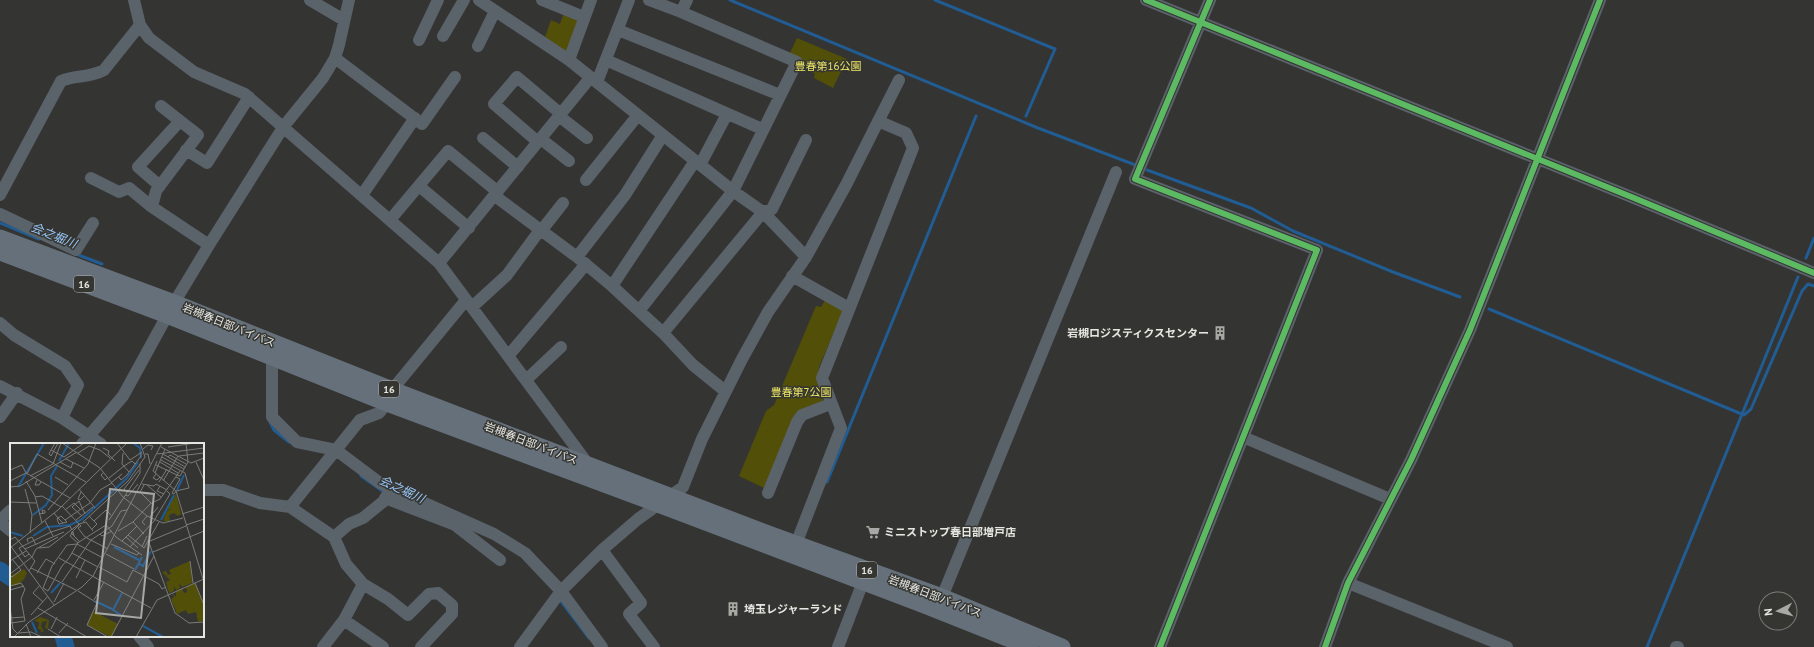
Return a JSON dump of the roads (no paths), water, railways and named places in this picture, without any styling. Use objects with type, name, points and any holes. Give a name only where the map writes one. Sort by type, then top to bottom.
[{"type":"highway","name":"岩槻春日部バイパス","points":[[0,238],[389,397],[665,500],[796,544],[942,597],[1062,647]]},
{"type":"highway","name":"岩槻春日部バイパス","points":[[0,252],[171,309],[272,356],[588,464],[665,500],[863,582],[1001,642],[1030,647]]},
{"type":"street","points":[[134,0],[140,25],[149,38],[194,72],[249,97],[439,263],[588,464]]},
{"type":"street","points":[[310,0],[344,20]]},
{"type":"street","points":[[86,440],[123,396],[171,309],[209,245],[284,126],[323,78],[335,58],[349,0]]},
{"type":"street","points":[[419,40],[438,0]]},
{"type":"street","points":[[443,36],[464,0]]},
{"type":"street","points":[[479,0],[569,60],[697,163],[763,212],[806,257]]},
{"type":"street","points":[[542,0],[584,17]]},
{"type":"street","points":[[569,60],[591,0]]},
{"type":"street","points":[[439,263],[497,194],[560,115],[593,80],[606,60],[629,0]]},
{"type":"street","points":[[639,310],[733,191],[762,129],[797,62],[681,12],[649,0]]},
{"type":"street","points":[[681,12],[687,0]]},
{"type":"street","points":[[1146,0],[1814,273]]},
{"type":"street","points":[[1160,647],[1317,250],[1135,179],[1210,0]]},
{"type":"street","points":[[1325,647],[1348,583],[1411,460],[1470,330],[1600,0]]},
{"type":"street","points":[[478,46],[495,11]]},
{"type":"street","points":[[0,195],[61,81],[70,77],[96,75],[104,70],[140,25]]},
{"type":"street","points":[[618,30],[780,95]]},
{"type":"street","points":[[335,58],[422,124],[455,77]]},
{"type":"street","points":[[606,60],[762,129]]},
{"type":"street","points":[[569,161],[540,141],[494,104],[517,77],[587,138]]},
{"type":"street","points":[[520,647],[561,591],[602,550],[638,519],[682,487],[725,391],[768,312],[806,257],[846,185],[899,80]]},
{"type":"street","points":[[186,150],[207,162],[249,97]]},
{"type":"street","points":[[152,207],[156,191],[198,135],[161,106]]},
{"type":"street","points":[[612,286],[697,163],[727,114]]},
{"type":"street","points":[[586,180],[638,115]]},
{"type":"street","points":[[362,195],[415,118]]},
{"type":"street","points":[[160,186],[138,168],[180,120]]},
{"type":"street","points":[[796,544],[806,508],[841,428],[822,378],[913,148],[906,133],[878,122]]},
{"type":"street","points":[[508,356],[581,261],[663,136]]},
{"type":"street","points":[[483,138],[518,168]]},
{"type":"street","points":[[663,333],[763,212],[772,209],[806,140]]},
{"type":"street","points":[[390,220],[448,151],[540,230],[612,286],[663,333],[693,365],[725,391]]},
{"type":"street","points":[[942,597],[1116,172]]},
{"type":"street","points":[[91,178],[119,192],[129,188],[152,207],[209,245]]},
{"type":"street","points":[[419,186],[469,228]]},
{"type":"street","points":[[290,508],[360,420],[379,413],[389,397],[469,304],[507,275],[540,230],[563,203]]},
{"type":"street","points":[[0,214],[76,250],[93,223]]},
{"type":"street","points":[[792,276],[849,308]]},
{"type":"street","points":[[0,324],[65,366],[78,385],[62,418]]},
{"type":"street","points":[[526,380],[561,347]]},
{"type":"street","points":[[272,356],[272,417],[297,442],[333,454],[380,483],[388,493],[455,525],[464,525],[494,534],[525,553],[561,591],[602,647]]},
{"type":"street","points":[[0,386],[17,393],[62,418],[86,440],[97,443]]},
{"type":"street","points":[[0,417],[17,393]]},
{"type":"street","points":[[768,493],[797,422],[802,414],[828,405]]},
{"type":"street","points":[[1243,437],[1390,499]]},
{"type":"street","points":[[204,490],[223,490],[260,503],[290,508],[334,537],[346,564],[363,584],[388,598],[408,614],[429,594],[438,593],[452,604],[452,614],[421,647]]},
{"type":"street","points":[[334,537],[348,524],[363,518],[388,493]]},
{"type":"street","points":[[10,511],[0,521],[10,530]]},
{"type":"street","points":[[464,525],[500,560]]},
{"type":"street","points":[[602,550],[641,603],[629,614],[654,647]]},
{"type":"street","points":[[838,647],[863,582]]},
{"type":"street","points":[[1348,583],[1507,647]]},
{"type":"street","points":[[323,647],[344,620],[363,584]]},
{"type":"street","points":[[344,620],[383,647]]},
{"type":"street","points":[[140,637],[148,647]]},
{"type":"waterway","points":[[730,0],[1038,128],[1138,166]]},
{"type":"waterway","points":[[935,0],[1055,49],[1026,116]]},
{"type":"waterway","points":[[827,482],[976,116]]},
{"type":"waterway","points":[[1147,170],[1251,208],[1293,231],[1393,272],[1460,297]]},
{"type":"waterway","name":"会之堀川","points":[[0,223],[39,239]]},
{"type":"waterway","points":[[1806,258],[1814,238]]},
{"type":"waterway","name":"会之堀川","points":[[76,254],[102,264]]},
{"type":"waterway","points":[[1647,647],[1798,277]]},
{"type":"waterway","points":[[1489,309],[1744,415],[1751,409],[1802,291],[1808,284],[1814,286]]},
{"type":"waterway","name":"会之堀川","points":[[270,422],[274,430],[289,442]]},
{"type":"waterway","name":"会之堀川","points":[[361,476],[384,492]]},
{"type":"waterway","points":[[0,570],[10,577]]},
{"type":"waterway","points":[[561,601],[589,638]]},
{"type":"waterway","points":[[63,637],[66,647]]},
{"type":"place","name":"岩槻ロジスティクスセンター","points":[[1220,333]]},
{"type":"place","name":"ミニストップ春日部増戸店","points":[[873,532]]},
{"type":"place","name":"埼玉レジャーランド","points":[[733,609]]},
{"type":"park label","name":"豊春第16公園","points":[[828,66]]},
{"type":"park label","name":"豊春第7公園","points":[[801,392]]}]
